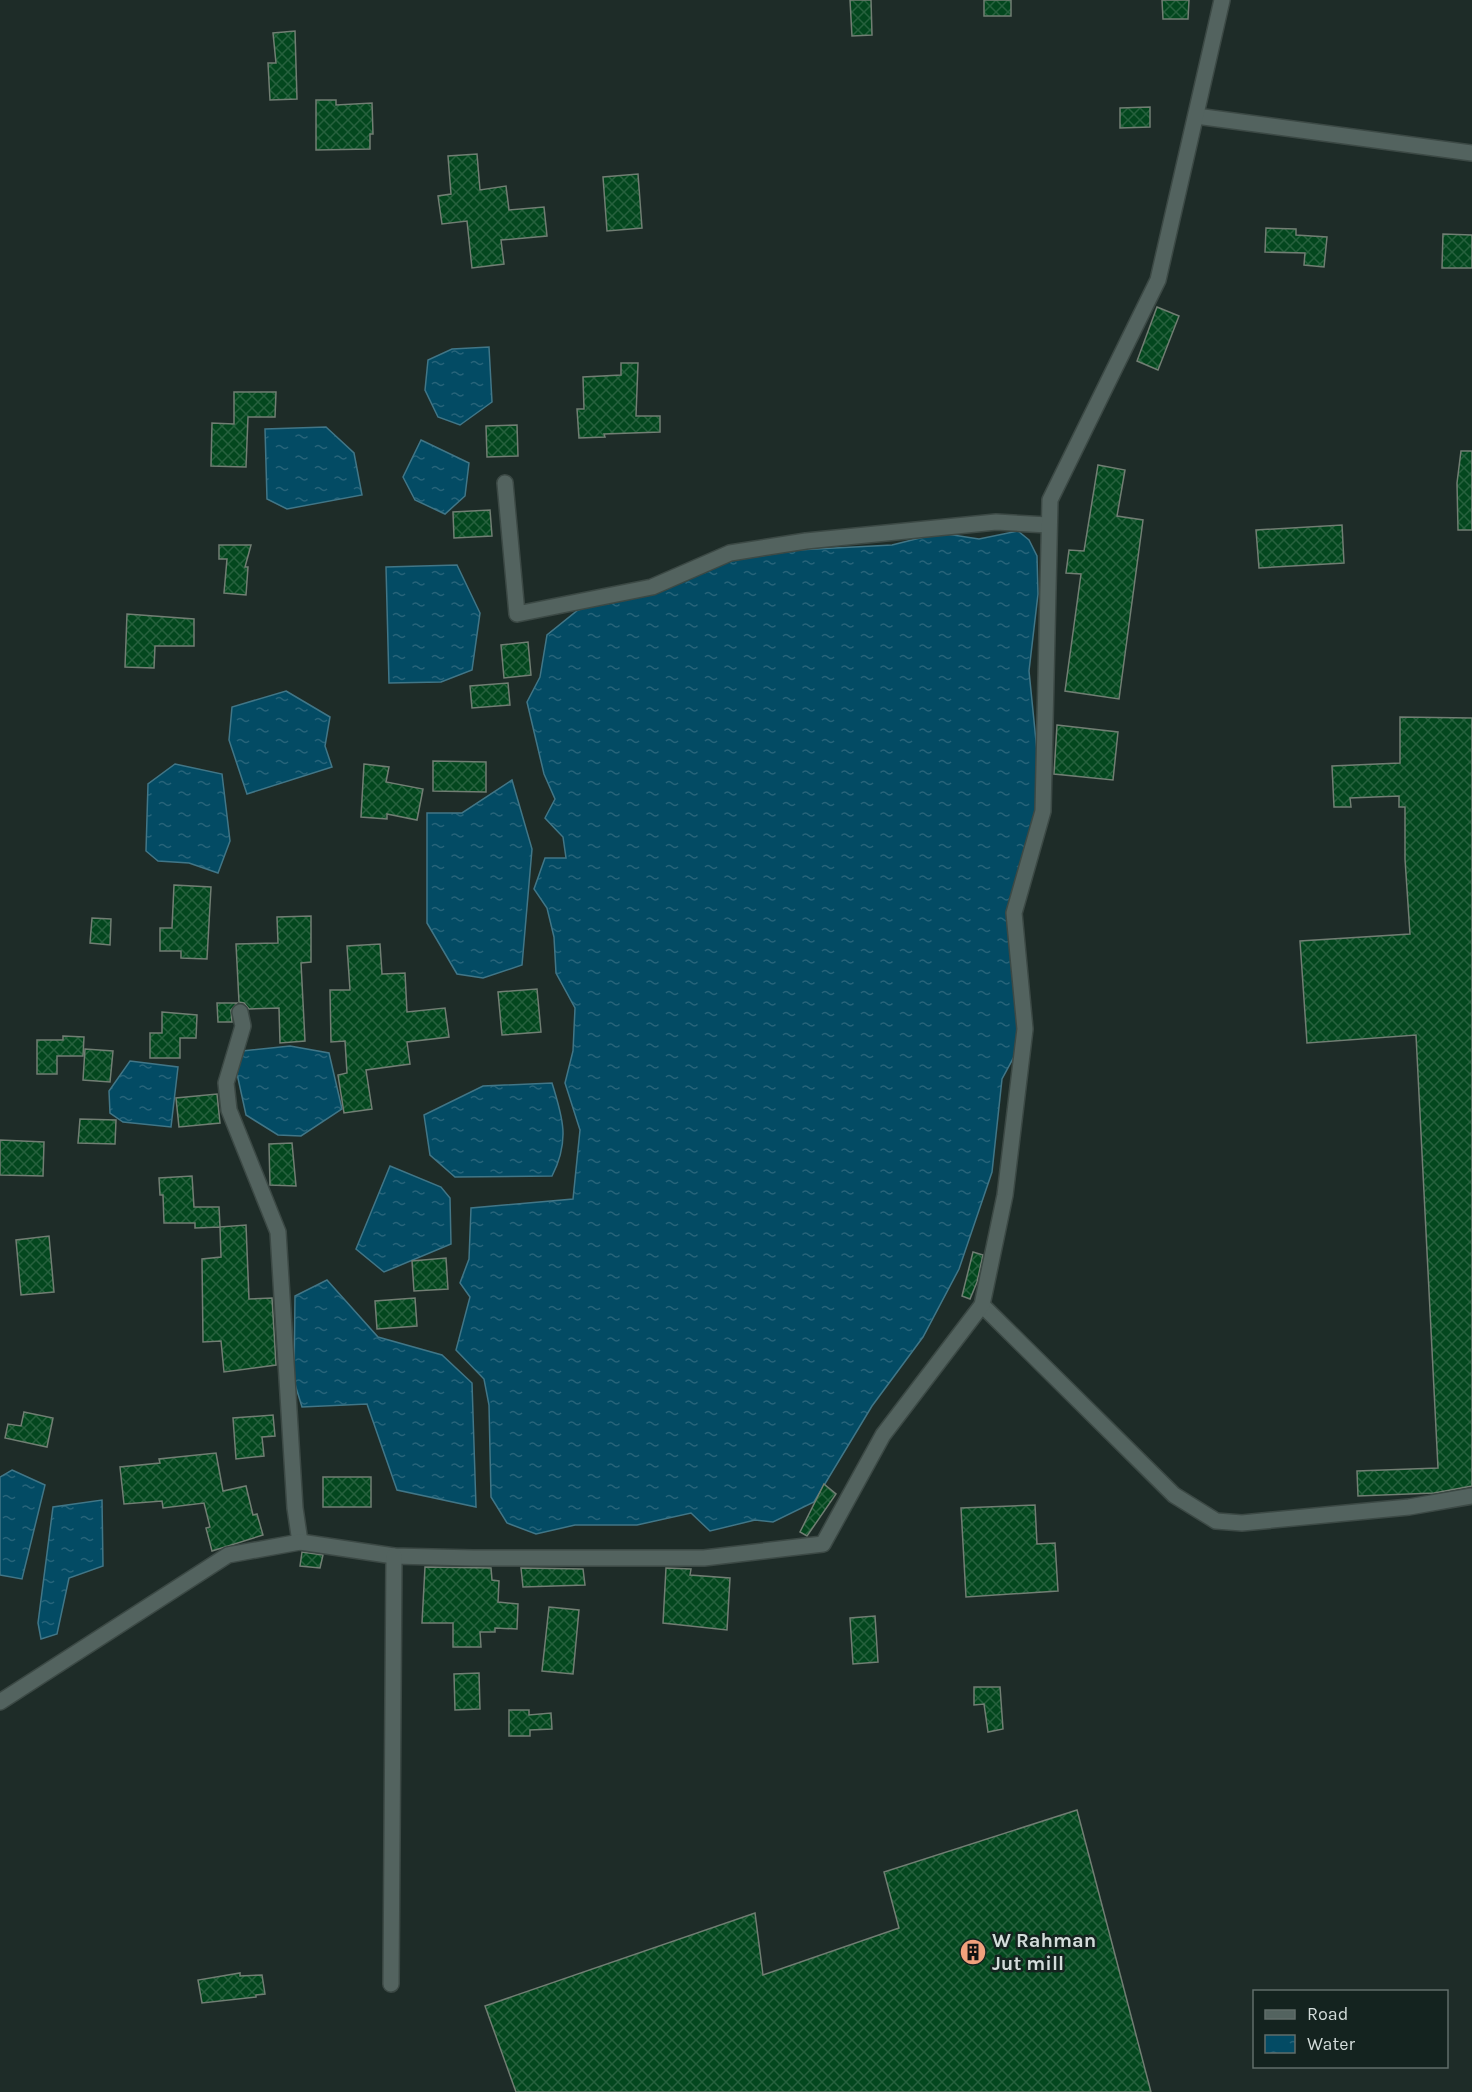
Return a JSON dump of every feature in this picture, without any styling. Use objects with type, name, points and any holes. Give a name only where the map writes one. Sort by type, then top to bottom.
[{"type":"street","points":[[0,1702],[228,1556],[300,1542],[394,1556],[704,1558],[823,1544],[883,1436],[982,1305],[1005,1195],[1025,1029],[1014,913],[1043,811],[1050,500],[1158,280],[1222,0]]},
{"type":"street","points":[[1196,116],[1472,153]]},
{"type":"street","points":[[505,483],[517,614],[652,587],[730,553],[806,541],[996,522],[1048,525]]},
{"type":"street","points":[[240,1012],[243,1026],[226,1083],[229,1110],[278,1232],[295,1508],[300,1542]]},
{"type":"street","points":[[982,1305],[1174,1495],[1216,1521],[1242,1523],[1398,1508],[1472,1496]]},
{"type":"street","points":[[391,1984],[394,1556]]},
{"type":"water","points":[[489,347],[492,402],[460,425],[438,417],[425,390],[428,360],[452,349]]},
{"type":"water","points":[[326,427],[354,453],[362,495],[287,509],[267,499],[265,429]]},
{"type":"water","points":[[421,440],[469,463],[465,496],[445,514],[415,500],[403,477]]},
{"type":"water","points":[[1018,531],[1029,540],[1037,556],[1038,594],[1029,671],[1043,811],[1010,920],[1029,1029],[1002,1079],[992,1172],[959,1269],[923,1337],[872,1406],[814,1502],[773,1522],[755,1520],[710,1531],[691,1513],[637,1525],[575,1525],[536,1534],[507,1523],[491,1497],[489,1405],[484,1379],[456,1350],[470,1297],[460,1283],[469,1259],[471,1208],[573,1199],[580,1130],[565,1083],[573,1051],[575,1008],[556,973],[554,937],[547,908],[534,889],[545,858],[566,858],[563,837],[545,818],[555,799],[544,774],[527,702],[540,677],[547,635],[578,610],[723,562],[797,550],[892,545],[940,533],[979,539]]},
{"type":"water","points":[[457,565],[480,613],[472,670],[441,682],[389,683],[386,567]]},
{"type":"water","points":[[286,691],[330,717],[325,746],[332,767],[247,794],[229,740],[232,707]]},
{"type":"water","points":[[175,764],[222,774],[230,841],[218,873],[189,863],[158,861],[146,851],[148,784]]},
{"type":"water","points":[[512,780],[532,849],[522,965],[483,978],[457,974],[427,923],[427,813],[462,813]]},
{"type":"water","points":[[290,1046],[329,1053],[342,1109],[301,1136],[278,1135],[246,1115],[236,1069],[242,1051]]},
{"type":"water","points":[[130,1061],[178,1067],[171,1127],[123,1122],[110,1113],[109,1091]]},
{"type":"water","points":[[552,1083],[562,1119],[563,1140],[558,1163],[552,1176],[455,1177],[430,1155],[424,1115],[483,1086]]},
{"type":"water","points":[[390,1166],[441,1187],[450,1198],[451,1244],[384,1272],[356,1249]]},
{"type":"water","points":[[327,1280],[378,1337],[442,1355],[472,1383],[476,1507],[397,1490],[367,1404],[302,1407],[294,1381],[295,1296]]},
{"type":"water","points":[[12,1470],[45,1485],[22,1579],[0,1575],[0,1477]]},
{"type":"water","points":[[102,1500],[103,1566],[69,1578],[57,1634],[41,1639],[38,1623],[53,1507]]},
{"type":"building","points":[[850,0],[871,0],[872,35],[852,36]]},
{"type":"building","points":[[984,0],[1011,0],[1011,16],[984,16]]},
{"type":"building","points":[[1162,0],[1189,0],[1188,19],[1163,19]]},
{"type":"building","points":[[295,31],[297,99],[270,100],[268,63],[276,63],[273,33]]},
{"type":"building","points":[[316,100],[336,100],[336,105],[372,103],[373,134],[370,134],[370,149],[316,150]]},
{"type":"building","points":[[1150,107],[1150,127],[1120,128],[1120,108]]},
{"type":"building","points":[[477,154],[480,190],[506,186],[509,210],[544,207],[547,236],[501,240],[504,264],[472,268],[467,221],[442,224],[438,196],[451,194],[448,156]]},
{"type":"building","points":[[638,174],[642,228],[607,231],[603,177]]},
{"type":"building","points":[[1266,228],[1296,229],[1296,235],[1327,237],[1324,267],[1304,265],[1305,253],[1265,252]]},
{"type":"building","points":[[1443,234],[1472,235],[1472,268],[1442,268]]},
{"type":"building","points":[[1157,307],[1179,316],[1158,370],[1137,361]]},
{"type":"building","points":[[621,363],[638,363],[636,416],[660,416],[660,432],[604,434],[605,437],[579,438],[577,409],[584,409],[583,377],[621,375]]},
{"type":"building","points":[[234,392],[276,392],[275,417],[248,417],[246,467],[211,466],[212,423],[234,424]]},
{"type":"building","points":[[517,425],[518,456],[487,457],[486,426]]},
{"type":"building","points":[[1461,451],[1472,451],[1472,530],[1458,530],[1457,483]]},
{"type":"building","points":[[1098,465],[1125,470],[1117,516],[1143,520],[1119,699],[1065,691],[1081,574],[1066,573],[1069,550],[1084,551]]},
{"type":"building","points":[[490,510],[492,536],[454,538],[453,512]]},
{"type":"building","points":[[1342,525],[1344,563],[1259,568],[1256,530]]},
{"type":"building","points":[[219,545],[251,545],[245,567],[248,567],[246,595],[224,593],[227,559],[219,559]]},
{"type":"building","points":[[127,614],[194,619],[194,646],[155,646],[154,668],[125,667]]},
{"type":"building","points":[[528,642],[531,675],[504,678],[501,645]]},
{"type":"building","points":[[508,683],[510,705],[472,708],[470,686]]},
{"type":"building","points":[[1400,717],[1472,718],[1472,1486],[1434,1493],[1358,1496],[1357,1471],[1438,1468],[1416,1035],[1307,1043],[1300,941],[1410,934],[1405,859],[1405,807],[1399,807],[1399,796],[1350,798],[1351,807],[1334,807],[1332,766],[1400,763]]},
{"type":"building","points":[[1057,725],[1118,732],[1113,780],[1054,774]]},
{"type":"building","points":[[433,761],[486,762],[486,792],[433,791]]},
{"type":"building","points":[[364,764],[389,767],[386,782],[423,789],[417,820],[387,814],[387,819],[361,817]]},
{"type":"building","points":[[174,885],[211,887],[207,959],[181,958],[181,951],[160,951],[160,928],[172,928]]},
{"type":"building","points":[[311,916],[311,962],[301,963],[305,1041],[280,1043],[279,1008],[249,1009],[244,1003],[239,1002],[236,944],[278,943],[277,917]]},
{"type":"building","points":[[92,918],[111,919],[110,945],[90,943]]},
{"type":"building","points":[[380,944],[382,974],[405,973],[407,1012],[445,1008],[449,1037],[407,1042],[410,1064],[366,1070],[372,1109],[344,1113],[338,1075],[347,1073],[345,1041],[331,1042],[330,990],[350,990],[347,946]]},
{"type":"building","points":[[537,989],[541,1032],[502,1035],[498,992]]},
{"type":"building","points":[[217,1003],[237,1003],[231,1010],[232,1022],[218,1022]]},
{"type":"building","points":[[162,1012],[197,1015],[196,1038],[180,1038],[180,1058],[150,1058],[150,1033],[162,1033]]},
{"type":"building","points":[[63,1036],[84,1037],[83,1056],[57,1056],[57,1074],[37,1074],[37,1040],[63,1040]]},
{"type":"building","points":[[85,1049],[113,1051],[110,1082],[83,1080]]},
{"type":"building","points":[[217,1094],[220,1123],[179,1127],[176,1098]]},
{"type":"building","points":[[80,1119],[116,1120],[115,1144],[78,1143]]},
{"type":"building","points":[[0,1140],[44,1142],[43,1176],[0,1175]]},
{"type":"building","points":[[292,1143],[296,1186],[270,1185],[269,1144]]},
{"type":"building","points":[[192,1176],[194,1207],[219,1207],[220,1227],[195,1228],[195,1223],[164,1223],[163,1195],[160,1195],[159,1178]]},
{"type":"building","points":[[246,1225],[249,1299],[272,1298],[276,1365],[224,1372],[221,1341],[203,1342],[202,1259],[221,1257],[220,1227]]},
{"type":"building","points":[[49,1236],[54,1292],[21,1295],[16,1240]]},
{"type":"building","points":[[973,1252],[983,1255],[977,1282],[970,1299],[962,1296]]},
{"type":"building","points":[[446,1258],[448,1289],[414,1291],[412,1261]]},
{"type":"building","points":[[415,1298],[417,1326],[377,1329],[375,1301]]},
{"type":"building","points":[[24,1412],[53,1418],[47,1447],[5,1438],[8,1424],[21,1426]]},
{"type":"building","points":[[273,1415],[275,1436],[262,1437],[264,1456],[236,1459],[233,1418]]},
{"type":"building","points":[[216,1453],[223,1491],[246,1486],[253,1515],[257,1514],[263,1535],[212,1551],[206,1528],[210,1527],[204,1503],[163,1508],[162,1501],[124,1504],[120,1467],[160,1463],[159,1459]]},
{"type":"building","points":[[323,1477],[371,1477],[371,1507],[323,1507]]},
{"type":"building","points":[[824,1484],[836,1494],[807,1536],[800,1532]]},
{"type":"building","points":[[1035,1505],[1037,1544],[1055,1543],[1058,1591],[966,1597],[961,1508]]},
{"type":"building","points":[[302,1552],[323,1555],[320,1568],[300,1566]]},
{"type":"building","points":[[425,1567],[491,1568],[492,1580],[499,1581],[498,1602],[518,1604],[517,1629],[495,1628],[495,1632],[480,1632],[481,1647],[453,1647],[453,1623],[422,1623]]},
{"type":"building","points":[[521,1568],[583,1569],[585,1585],[523,1587]]},
{"type":"building","points":[[666,1568],[691,1569],[690,1575],[730,1578],[727,1630],[663,1623]]},
{"type":"building","points":[[549,1607],[579,1610],[573,1674],[542,1671]]},
{"type":"building","points":[[875,1616],[878,1662],[853,1664],[850,1618]]},
{"type":"building","points":[[479,1673],[480,1709],[455,1710],[454,1674]]},
{"type":"building","points":[[974,1687],[1000,1687],[1003,1729],[988,1732],[984,1704],[974,1705]]},
{"type":"building","points":[[509,1710],[529,1710],[529,1715],[551,1713],[552,1729],[530,1730],[530,1736],[509,1736]]},
{"type":"building","name":"W Rahman Jut mill","points":[[1077,1810],[1151,2092],[516,2092],[485,2006],[755,1913],[763,1975],[899,1928],[884,1872]]},
{"type":"building","points":[[240,1973],[240,1976],[262,1975],[265,1994],[202,2003],[198,1980]]},
{"type":"place","name":"W Rahman Jut mill","points":[[973,1952]]}]
